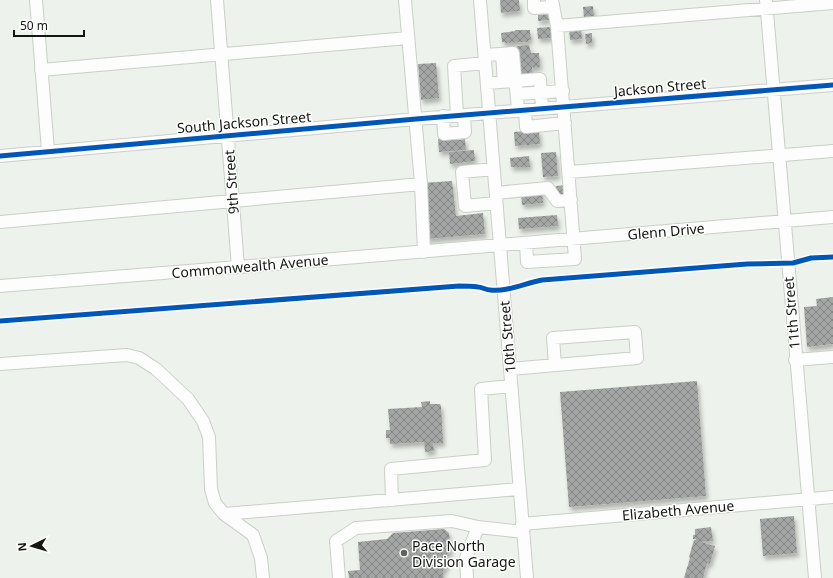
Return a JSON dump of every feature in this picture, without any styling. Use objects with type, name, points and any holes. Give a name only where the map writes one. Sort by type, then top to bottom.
[{"type":"street","points":[[36,0],[48,151]]},
{"type":"street","name":"9th Street","points":[[217,0],[238,268]]},
{"type":"street","points":[[405,0],[421,184],[424,252]]},
{"type":"street","name":"10th Street","points":[[480,0],[527,578]]},
{"type":"street","points":[[526,242],[527,262],[575,259],[557,26],[553,3],[534,8],[534,0]]},
{"type":"street","points":[[557,26],[766,4],[833,3]]},
{"type":"street","name":"11th Street","points":[[766,4],[814,578]]},
{"type":"street","points":[[41,70],[408,38]]},
{"type":"street","points":[[443,116],[444,134],[465,132],[460,115],[454,66],[502,54],[513,53],[510,82],[517,94],[526,127],[565,123]]},
{"type":"street","points":[[487,83],[540,79],[542,108]]},
{"type":"street","name":"Jackson Street","points":[[489,113],[833,85]]},
{"type":"street","points":[[517,94],[562,91]]},
{"type":"street","name":"South Jackson Street","points":[[0,156],[489,113]]},
{"type":"street","points":[[569,172],[833,151]]},
{"type":"street","points":[[494,169],[462,172],[465,206],[496,198],[548,188],[557,201],[571,200]]},
{"type":"street","points":[[0,222],[421,184]]},
{"type":"street","name":"Glenn Drive","points":[[500,245],[833,217]]},
{"type":"street","name":"Commonwealth Avenue","points":[[0,286],[238,268],[500,245]]},
{"type":"street","points":[[510,368],[555,365],[637,358],[635,332],[553,338],[555,365]]},
{"type":"street","points":[[0,364],[127,355],[139,358],[156,369],[188,399],[202,421],[209,437],[211,489],[215,503],[224,514],[253,535],[261,558],[262,578]]},
{"type":"street","points":[[795,360],[833,357]]},
{"type":"street","points":[[392,500],[391,469],[485,460],[481,389],[511,386]]},
{"type":"street","points":[[224,514],[519,489]]},
{"type":"street","name":"Elizabeth Avenue","points":[[339,578],[336,541],[356,528],[452,521],[478,527],[523,528],[808,498],[833,497]]},
{"type":"street","points":[[467,578],[466,558],[478,527]]},
{"type":"building","points":[[500,0],[519,0],[520,11],[501,13]]},
{"type":"building","points":[[593,6],[594,17],[584,18],[583,7]]},
{"type":"building","points":[[549,14],[550,20],[538,21],[538,15]]},
{"type":"building","points":[[551,27],[552,38],[538,39],[537,28]]},
{"type":"building","points":[[581,28],[582,39],[570,40],[569,29]]},
{"type":"building","points":[[515,30],[530,30],[531,40],[528,40],[528,42],[502,42],[501,33]]},
{"type":"building","points":[[592,33],[592,43],[586,44],[585,34]]},
{"type":"building","points":[[529,45],[531,53],[539,53],[540,67],[532,67],[533,77],[518,78],[517,46]]},
{"type":"building","points":[[436,63],[439,98],[421,100],[418,64]]},
{"type":"building","points":[[539,130],[540,144],[515,146],[514,132]]},
{"type":"building","points":[[455,138],[458,140],[465,139],[466,150],[439,152],[438,139]]},
{"type":"building","points":[[474,150],[475,161],[450,164],[449,152]]},
{"type":"building","points":[[556,152],[558,176],[543,177],[541,153]]},
{"type":"building","points":[[529,156],[530,167],[511,167],[510,158]]},
{"type":"building","points":[[452,181],[456,216],[483,213],[485,234],[427,239],[422,183]]},
{"type":"building","points":[[567,185],[568,197],[557,198],[556,186]]},
{"type":"building","points":[[542,190],[543,203],[522,205],[521,192]]},
{"type":"building","points":[[557,215],[558,226],[519,229],[518,218]]},
{"type":"building","points":[[833,297],[833,344],[807,347],[804,307],[817,306],[816,299]]},
{"type":"building","points":[[697,381],[706,496],[569,507],[560,392]]},
{"type":"building","points":[[430,401],[430,404],[440,404],[441,406],[443,443],[433,443],[434,451],[425,452],[424,442],[390,444],[390,438],[386,438],[386,430],[390,430],[388,409],[422,407],[421,402]]},
{"type":"building","points":[[794,516],[797,553],[763,556],[760,519]]},
{"type":"building","points":[[711,527],[713,541],[701,542],[715,546],[710,564],[707,563],[703,578],[684,578],[694,540],[696,540],[693,539],[695,529]]},
{"type":"building","name":"Pace North Division Garage","points":[[444,529],[449,533],[451,551],[446,556],[447,566],[443,571],[443,578],[349,578],[348,571],[360,570],[358,542],[387,539],[393,533]]},
{"type":"cycle path","points":[[0,156],[416,119],[833,85]]},
{"type":"cycle path","points":[[0,321],[459,286],[480,287],[488,290],[503,290],[542,280],[747,264],[793,263],[811,258],[833,257]]},
{"type":"place","name":"Pace North Division Garage","points":[[404,553]]}]
